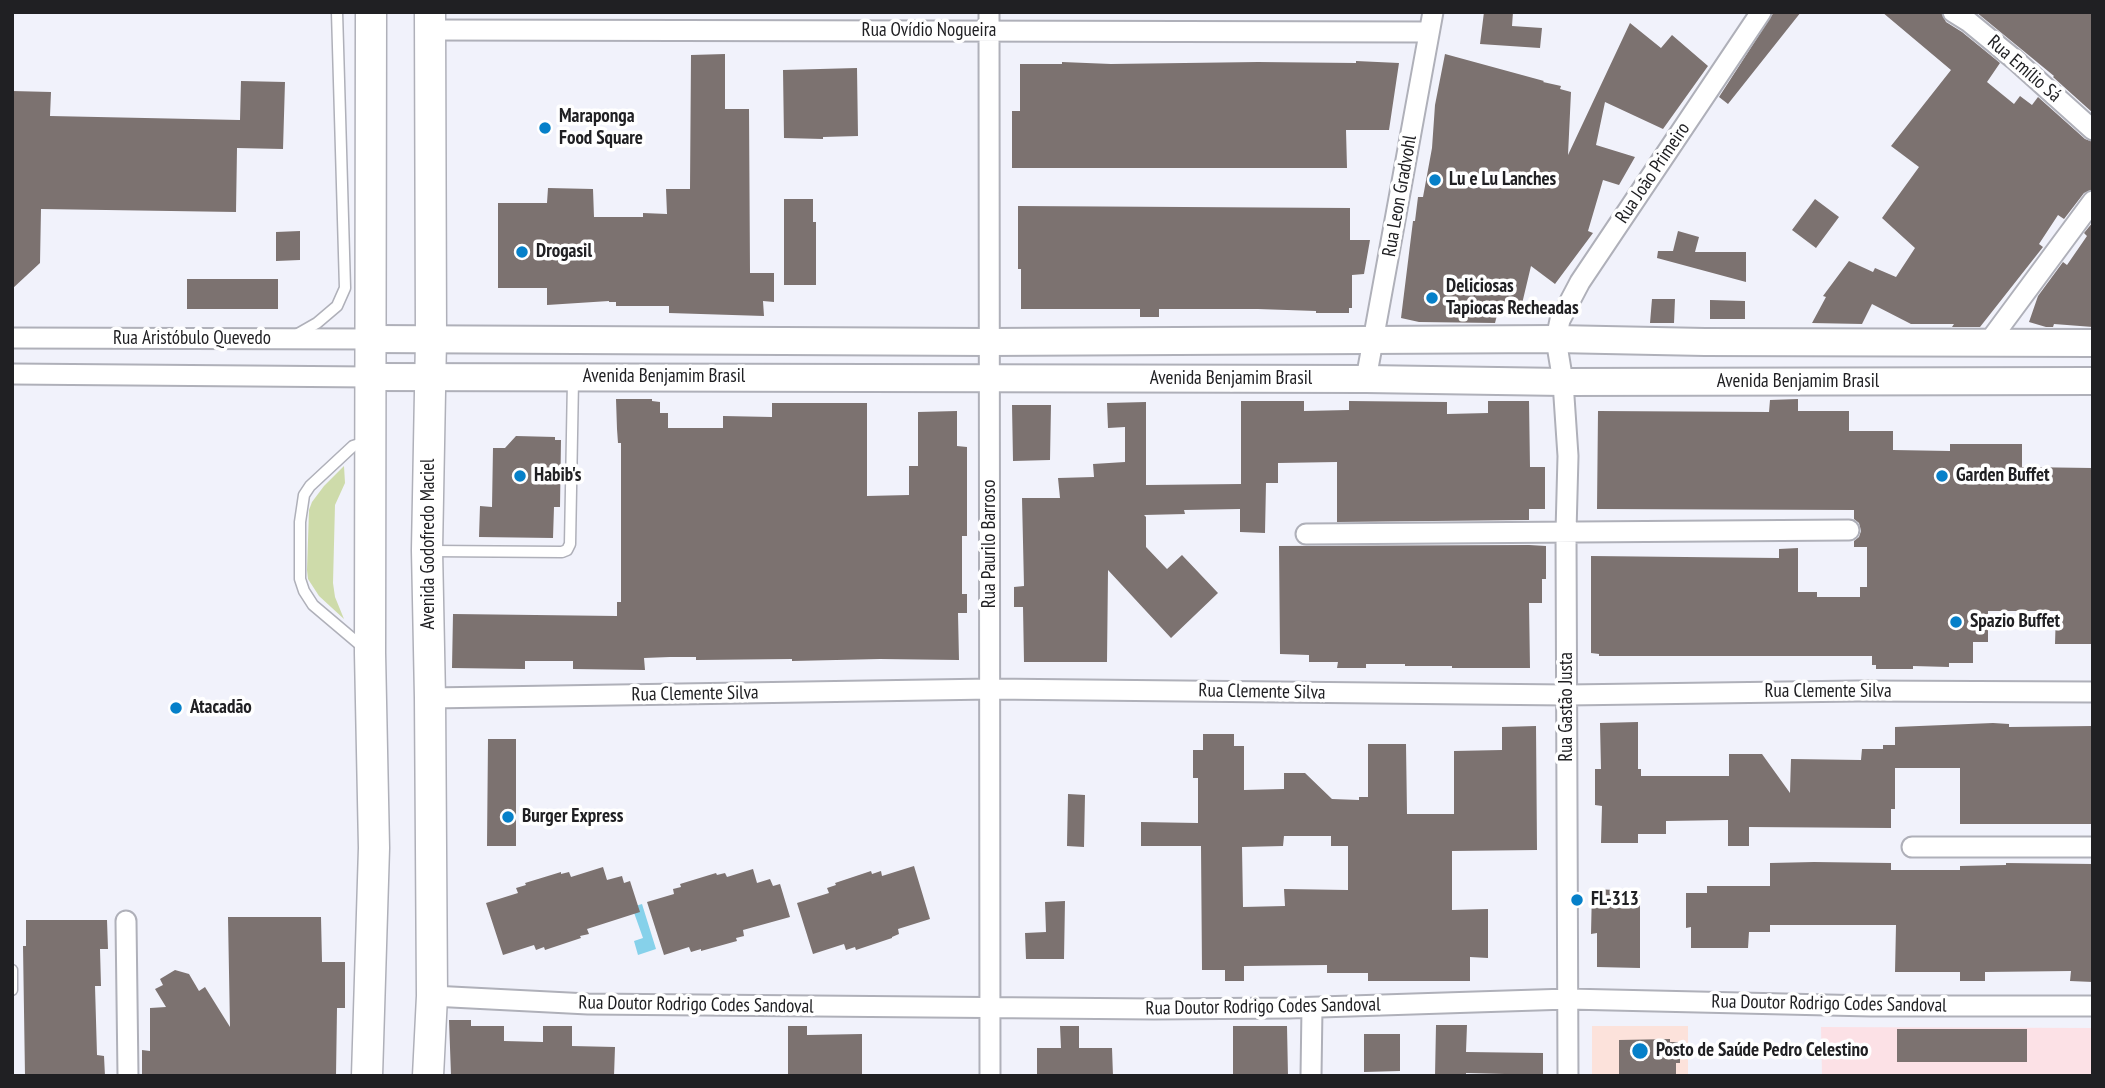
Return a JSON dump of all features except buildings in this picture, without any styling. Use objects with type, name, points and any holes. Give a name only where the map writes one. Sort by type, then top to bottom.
[{"type":"main road","points":[[368,1076],[374,848],[370,653],[371,12]]},
{"type":"main road","name":"Avenida Godofredo Maciel","points":[[428,1076],[432,996],[427,551],[431,339],[429,21]]},
{"type":"main road","name":"Avenida Benjamim Brasil","points":[[371,339],[988,342],[1556,339],[2093,343]]},
{"type":"main road","name":"Avenida Benjamim Brasil","points":[[370,377],[1366,379],[1563,382],[2093,381]]},
{"type":"street","name":"Rua Leon Gradvohl","points":[[1366,379],[1433,12]]},
{"type":"street","name":"Rua João Primeiro","points":[[1556,339],[1560,320],[1580,282],[1761,12]]},
{"type":"street","name":"Rua Emílio Sá","points":[[1953,12],[2014,59],[2093,130]]},
{"type":"street","name":"Rua Ovídio Nogueira","points":[[429,21],[989,22],[1429,32]]},
{"type":"street","name":"Rua Paurilo Barroso","points":[[989,22],[990,1076]]},
{"type":"street","points":[[1988,343],[2093,201]]},
{"type":"street","name":"Rua Aristóbulo Quevedo","points":[[12,338],[371,339]]},
{"type":"street","name":"Rua Gastão Justa","points":[[1556,339],[1563,382],[1568,456],[1568,1076]]},
{"type":"street","name":"Rua Aristóbulo Quevedo","points":[[12,374],[370,377]]},
{"type":"street","points":[[1306,534],[1849,530]]},
{"type":"street","name":"Rua Clemente Silva","points":[[430,698],[991,689],[1567,695],[1858,691],[2093,692]]},
{"type":"street","points":[[1912,847],[2093,848]]},
{"type":"street","points":[[126,921],[128,1076]]},
{"type":"street","name":"Rua Doutor Rodrigo Codes Sandoval","points":[[432,996],[588,1004],[1154,1009],[1312,1008],[1569,999],[1871,1006],[2093,1006]]},
{"type":"street","points":[[1311,1076],[1312,1008]]},
{"type":"lane","points":[[290,339],[317,323],[337,306],[345,288],[337,12]]},
{"type":"lane","points":[[427,551],[567,550],[570,544],[573,376]]},
{"type":"lane","points":[[370,441],[353,446],[310,486],[304,495],[300,522],[300,579],[304,591],[313,605],[370,653]]},
{"type":"lane","points":[[12,970],[12,990]]},
{"type":"shaded area","name":"Posto de Saúde Pedro Celestino","points":[[1592,1026],[1688,1026],[1688,1076],[1592,1076]]},
{"type":"shaded area","points":[[1821,1027],[2093,1028],[2093,1076],[1822,1076]]},
{"type":"green space","points":[[344,466],[345,483],[335,505],[333,583],[335,597],[344,619],[319,596],[308,579],[307,570],[309,510],[324,486]]},
{"type":"water","points":[[642,904],[656,949],[638,955],[634,941],[643,938],[632,907]]},
{"type":"place","name":"Maraponga Food Square","points":[[545,128]]},
{"type":"place","name":"Lu e Lu Lanches","points":[[1435,180]]},
{"type":"place","name":"Drogasil","points":[[522,252]]},
{"type":"place","name":"Deliciosas Tapiocas Recheadas","points":[[1432,298]]},
{"type":"place","name":"Habib's","points":[[520,476]]},
{"type":"place","name":"Garden Buffet","points":[[1942,476]]},
{"type":"place","name":"Spazio Buffet","points":[[1956,622]]},
{"type":"place","name":"Atacadão","points":[[176,708]]},
{"type":"place","name":"Burger Express","points":[[508,817]]},
{"type":"place","name":"FL-313","points":[[1577,900]]},
{"type":"place","name":"Posto de Saúde Pedro Celestino","points":[[1640,1051]]}]
